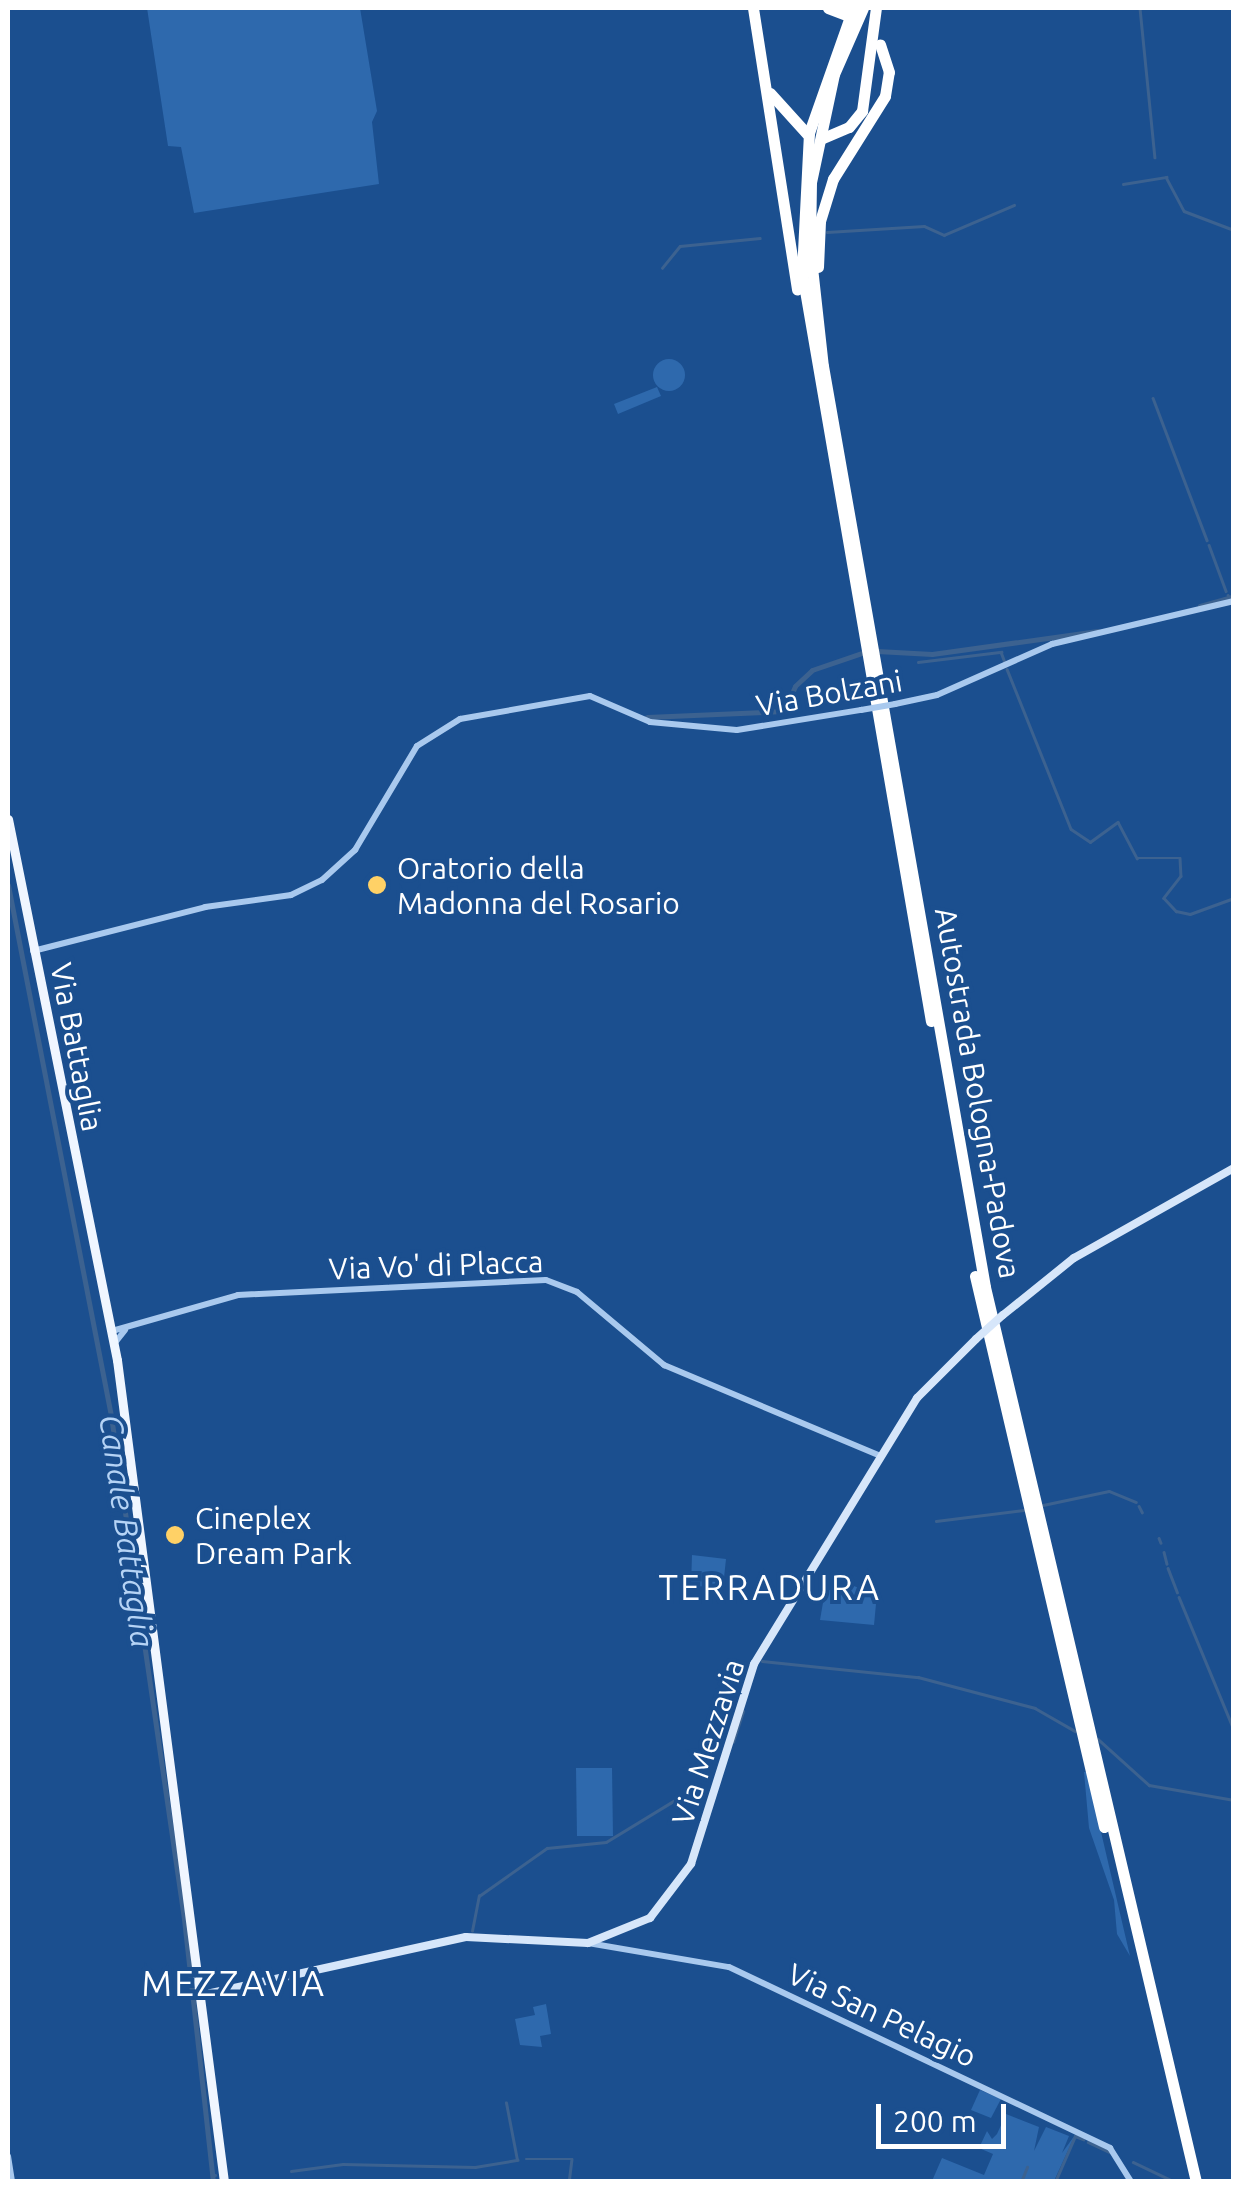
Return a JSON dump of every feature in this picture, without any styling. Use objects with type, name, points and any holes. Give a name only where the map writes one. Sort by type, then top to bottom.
[{"type":"highway","points":[[753,8],[799,304],[831,456]]},
{"type":"highway","points":[[828,8],[849,11]]},
{"type":"highway","name":"Autostrada Bologna-Padova","points":[[863,8],[834,74],[811,182],[810,249],[824,366],[985,1287],[1196,2182]]},
{"type":"highway","points":[[823,138],[849,127],[862,111],[876,8]]},
{"type":"highway","name":"Autostrada Bologna-Padova","points":[[849,11],[809,133],[801,221],[806,307],[978,1288],[1188,2182]]},
{"type":"highway","points":[[824,366],[820,220],[832,179],[885,96],[889,72],[880,44]]},
{"type":"highway","points":[[765,80],[781,112],[807,134]]},
{"type":"main road","name":"Via Battaglia","points":[[8,819],[114,1345],[224,2182]]},
{"type":"main road","name":"Via Mezzavia","points":[[202,1995],[466,1937],[588,1943],[639,1926],[681,1885],[749,1673],[924,1388],[1003,1315],[1108,1239],[1234,1168]]},
{"type":"street","name":"Via Bolzani","points":[[33,951],[308,888],[355,850],[417,746],[460,719],[590,696],[650,722],[737,730],[936,695],[1052,644],[1234,601]]},
{"type":"street","name":"Via Vo' di Placca","points":[[111,1332],[238,1295],[546,1280],[578,1292],[664,1366],[880,1456]]},
{"type":"street","points":[[106,1314],[126,1327],[114,1345]]},
{"type":"street","name":"Via San Pelagio","points":[[588,1943],[728,1967],[1110,2148],[1131,2182]]},
{"type":"street","points":[[8,2156],[12,2182]]},
{"type":"shaded area","points":[[147,8],[360,8],[377,111],[372,122],[379,184],[194,213],[181,147],[168,146]]},
{"type":"shaded area","points":[[669,359],[681,363],[685,375],[681,387],[669,391],[657,387],[653,375],[657,363]]},
{"type":"shaded area","points":[[657,387],[661,396],[618,414],[614,404]]},
{"type":"shaded area","points":[[692,1555],[726,1559],[723,1587],[691,1586]]},
{"type":"shaded area","points":[[850,1585],[877,1593],[874,1625],[820,1620],[825,1591]]},
{"type":"shaded area","points":[[576,1768],[612,1768],[613,1836],[577,1836]]},
{"type":"shaded area","points":[[1084,1772],[1130,1956],[1117,1934],[1114,1900],[1089,1828]]},
{"type":"shaded area","points":[[546,2004],[551,2034],[540,2036],[542,2047],[520,2045],[515,2019],[535,2015],[533,2007]]},
{"type":"shaded area","points":[[980,2090],[1001,2099],[991,2118],[971,2110]]},
{"type":"shaded area","points":[[1006,2114],[1039,2127],[1034,2151],[1046,2127],[1069,2136],[1062,2153],[1075,2135],[1054,2181],[932,2181],[942,2158],[984,2175],[993,2154],[979,2148],[987,2131],[992,2139],[997,2134]]},
{"type":"waterway","points":[[1140,8],[1155,157]]},
{"type":"waterway","points":[[1123,184],[1166,177],[1184,211],[1234,230]]},
{"type":"waterway","points":[[827,232],[924,226],[944,235],[1014,205]]},
{"type":"waterway","points":[[662,268],[680,246],[760,238]]},
{"type":"waterway","points":[[1153,398],[1207,540]]},
{"type":"waterway","points":[[1209,545],[1226,591]]},
{"type":"waterway","points":[[1200,606],[1234,596]]},
{"type":"waterway","points":[[877,651],[932,654],[1097,631]]},
{"type":"waterway","points":[[918,662],[1001,652],[1004,660]]},
{"type":"waterway","points":[[647,717],[784,711],[795,686],[812,670],[862,653]]},
{"type":"waterway","points":[[1007,669],[1071,829],[1090,842],[1118,822],[1137,858],[1180,858],[1181,876],[1164,898],[1176,911],[1190,914],[1234,898]]},
{"type":"waterway","name":"Canale Battaglia","points":[[8,885],[111,1416],[184,1919],[213,2182]]},
{"type":"waterway","points":[[1043,1505],[1109,1491],[1136,1502]]},
{"type":"waterway","points":[[1139,1506],[1142,1512]]},
{"type":"waterway","points":[[936,1521],[1023,1510]]},
{"type":"waterway","points":[[1159,1538],[1161,1543]]},
{"type":"waterway","points":[[1164,1552],[1167,1564]]},
{"type":"waterway","points":[[1168,1568],[1177,1592]]},
{"type":"waterway","points":[[1179,1597],[1234,1730]]},
{"type":"waterway","points":[[762,1661],[918,1677],[1035,1708],[1075,1731]]},
{"type":"waterway","points":[[733,1742],[743,1712]]},
{"type":"waterway","points":[[1098,1739],[1149,1785],[1234,1800]]},
{"type":"waterway","points":[[472,1931],[479,1896],[547,1848],[606,1842],[675,1800],[698,1798]]},
{"type":"waterway","points":[[291,2171],[343,2164],[475,2167],[517,2160],[506,2103]]},
{"type":"waterway","points":[[1055,2182],[1075,2136],[1083,2139]]},
{"type":"waterway","points":[[1088,2142],[1109,2152]]},
{"type":"waterway","points":[[526,2159],[572,2159],[569,2182]]},
{"type":"waterway","points":[[1133,2162],[1175,2182]]},
{"type":"waterway","points":[[1021,2182],[1027,2167]]},
{"type":"place","name":"Oratorio della Madonna del Rosario","points":[[377,885]]},
{"type":"place","name":"Cineplex Dream Park","points":[[175,1535]]},
{"type":"district","name":"TERRADURA","points":[[770,1587]]},
{"type":"district","name":"MEZZAVIA","points":[[234,1983]]}]
